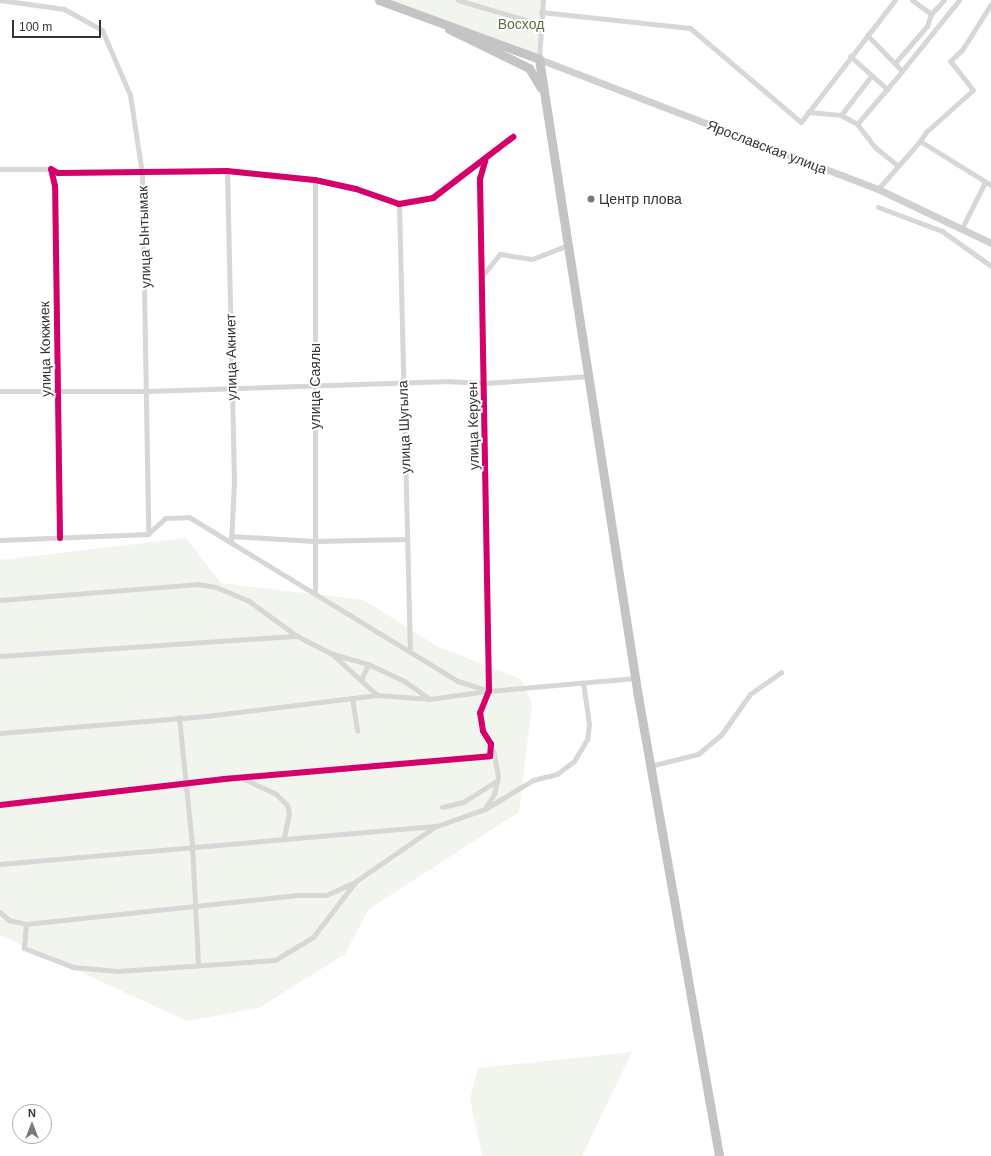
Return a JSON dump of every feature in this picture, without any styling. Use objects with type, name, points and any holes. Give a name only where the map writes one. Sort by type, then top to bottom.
[{"type":"highway","points":[[379,0],[538,59],[546,98],[570,245],[635,678],[719,1156]]},
{"type":"highway","points":[[441,23],[459,37],[528,68],[546,98]]},
{"type":"main road","name":"Ярославская улица","points":[[538,59],[878,189],[991,243]]},
{"type":"street","name":"улица Ынтымак","points":[[0,0],[64,9],[102,30],[130,95],[142,173],[148,391],[148,534]]},
{"type":"street","points":[[458,0],[539,24]]},
{"type":"street","points":[[538,59],[539,24],[543,0]]},
{"type":"street","points":[[541,12],[690,28],[801,122],[866,34],[896,0]]},
{"type":"street","points":[[912,0],[931,14]]},
{"type":"street","points":[[895,63],[927,26],[931,14],[944,0]]},
{"type":"street","points":[[857,124],[888,89],[960,0]]},
{"type":"street","points":[[878,189],[920,141],[926,132],[973,90],[950,61],[962,50],[991,4]]},
{"type":"street","points":[[866,34],[902,71]]},
{"type":"street","points":[[850,56],[871,76],[888,89]]},
{"type":"street","points":[[841,115],[871,76]]},
{"type":"street","points":[[808,112],[841,115],[857,124],[876,148],[898,166]]},
{"type":"street","points":[[0,169],[51,169],[58,173],[226,171],[315,180],[399,204],[433,198],[485,161],[513,137]]},
{"type":"street","points":[[920,141],[991,185]]},
{"type":"street","name":"улица Керуен","points":[[485,161],[480,179],[489,691]]},
{"type":"street","name":"улица Кокжиек","points":[[51,169],[56,186],[60,538]]},
{"type":"street","name":"улица Акниет","points":[[226,171],[231,387],[231,543]]},
{"type":"street","name":"улица Саялы","points":[[315,180],[315,592]]},
{"type":"street","points":[[962,228],[985,182]]},
{"type":"street","name":"улица Шугыла","points":[[399,204],[410,649]]},
{"type":"street","points":[[878,207],[942,231],[991,266]]},
{"type":"street","points":[[482,277],[500,254],[532,259],[570,245]]},
{"type":"street","points":[[0,390],[148,391],[315,384],[403,382],[484,383],[590,376]]},
{"type":"street","points":[[0,540],[148,534],[165,518],[188,517],[410,649],[458,681],[489,691]]},
{"type":"street","points":[[232,536],[314,541],[407,539]]},
{"type":"street","points":[[0,600],[197,584],[216,587],[249,600],[297,636],[332,654],[368,664],[404,681],[430,699]]},
{"type":"street","points":[[0,656],[297,636]]},
{"type":"street","points":[[332,654],[377,695]]},
{"type":"street","points":[[361,680],[368,664]]},
{"type":"street","points":[[650,766],[698,754],[721,735],[750,694],[781,672]]},
{"type":"street","points":[[0,733],[179,718],[377,695],[430,699],[489,691],[635,678]]},
{"type":"street","points":[[0,912],[9,920],[26,924],[196,907],[296,895],[326,895],[354,883],[437,826],[485,808],[533,780],[557,774],[574,761],[587,739],[589,724],[583,682]]},
{"type":"street","points":[[485,808],[494,794],[499,770],[492,748],[480,723],[481,706],[489,691]]},
{"type":"street","points":[[352,698],[357,732]]},
{"type":"street","points":[[179,718],[192,845],[198,963]]},
{"type":"street","points":[[0,805],[243,778],[486,759],[492,748]]},
{"type":"street","points":[[243,778],[276,794],[287,805],[289,813],[284,838]]},
{"type":"street","points":[[442,807],[463,802],[496,781]]},
{"type":"street","points":[[0,864],[192,845],[437,826]]},
{"type":"street","points":[[26,924],[24,948],[63,965],[118,971],[198,963],[284,957],[313,937],[354,883]]},
{"type":"green space","name":"Восход","points":[[392,0],[545,0],[542,56]]},
{"type":"green space","points":[[186,538],[221,583],[364,600],[438,647],[521,679],[532,704],[519,812],[369,909],[345,954],[259,1008],[187,1021],[0,935],[0,560]]},
{"type":"green space","points":[[632,1052],[582,1156],[482,1156],[470,1099],[478,1068]]},
{"type":"cycle path","points":[[60,538],[55,186],[51,169],[58,173],[227,171],[315,180],[356,189],[399,204],[433,198],[513,137]]},
{"type":"cycle path","points":[[0,805],[224,779],[490,756],[491,744],[483,731],[480,713],[489,691],[480,179],[485,161]]},
{"type":"place","name":"Центр плова","points":[[591,199]]}]
